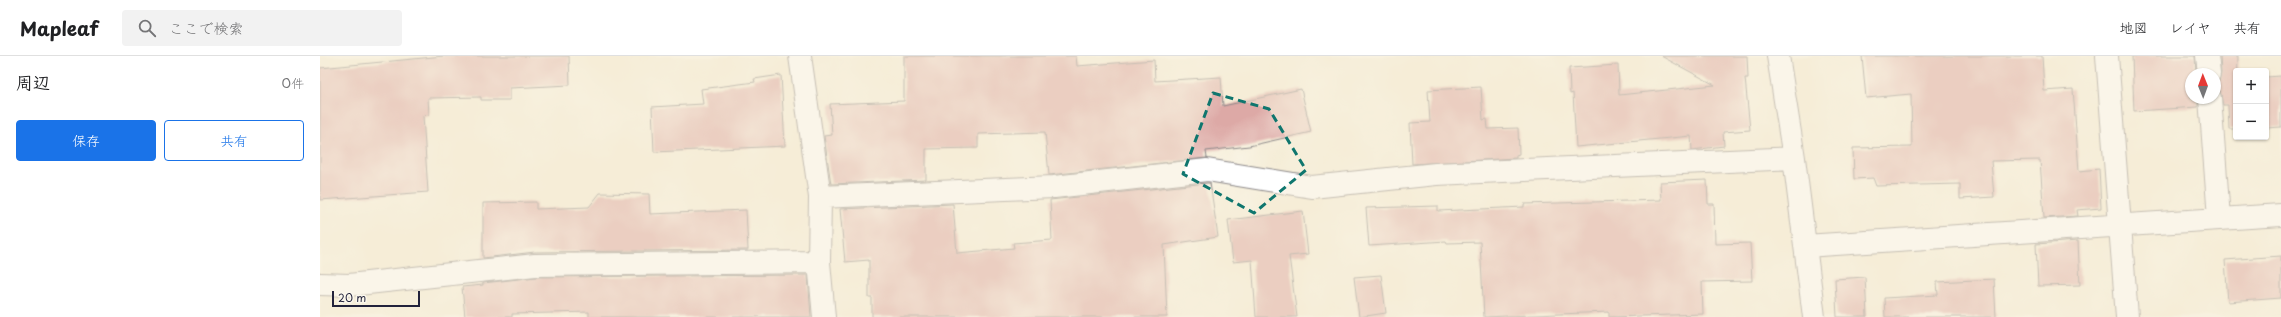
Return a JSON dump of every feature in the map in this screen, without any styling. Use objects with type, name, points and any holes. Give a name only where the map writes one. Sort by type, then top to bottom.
[{"type":"street","points":[[800,56],[820,197],[819,262],[824,317]]},
{"type":"street","points":[[1778,56],[1794,158],[1814,317]]},
{"type":"street","points":[[2107,56],[2127,317]]},
{"type":"street","points":[[2207,56],[2208,68]]},
{"type":"street","points":[[2210,104],[2219,218]]},
{"type":"street","points":[[820,197],[1054,187],[1207,170],[1312,187],[1436,174],[1794,158]]},
{"type":"street","points":[[1805,246],[2120,224],[2281,215]]},
{"type":"street","points":[[320,284],[349,285],[535,265],[819,262]]},
{"type":"highlighted area","points":[[1213,93],[1269,109],[1306,170],[1254,213],[1183,174]]},
{"type":"building","points":[[444,56],[569,56],[570,85],[510,88],[510,100],[481,100],[481,97],[428,98],[429,115],[423,116],[428,192],[320,200],[320,68]]},
{"type":"building","points":[[904,56],[1076,56],[1077,66],[1154,60],[1155,81],[1221,77],[1223,106],[1301,89],[1311,132],[1249,146],[1206,151],[1207,158],[1049,175],[1045,132],[978,134],[978,148],[926,149],[926,180],[831,184],[824,136],[832,135],[830,104],[904,101]]},
{"type":"building","points":[[1661,56],[1747,56],[1748,78],[1745,78],[1750,130],[1723,132],[1724,146],[1692,150],[1691,136],[1576,147],[1573,93],[1570,94],[1569,68],[1618,65],[1619,95],[1715,85]]},
{"type":"building","points":[[1862,56],[2042,56],[2044,91],[2073,89],[2079,171],[2099,169],[2101,208],[2077,210],[2078,216],[2044,218],[2040,160],[1991,161],[1994,197],[1960,199],[1960,184],[1876,186],[1873,178],[1854,179],[1853,148],[1912,147],[1911,94],[1866,98]]},
{"type":"building","points":[[2132,56],[2195,56],[2196,68],[2185,68],[2185,104],[2198,104],[2198,107],[2134,111]]},
{"type":"building","points":[[2220,56],[2238,56],[2238,68],[2233,68],[2233,129],[2229,129],[2228,105],[2223,105],[2221,96]]},
{"type":"building","points":[[781,75],[785,146],[654,152],[652,107],[703,104],[701,89],[755,82],[754,79]]},
{"type":"building","points":[[2281,76],[2281,127],[2269,128],[2269,77]]},
{"type":"building","points":[[1481,87],[1483,120],[1487,119],[1488,129],[1518,128],[1519,154],[1516,155],[1516,158],[1412,164],[1410,123],[1430,122],[1428,90]]},
{"type":"building","points":[[1707,180],[1708,204],[1714,204],[1715,244],[1750,243],[1752,281],[1702,282],[1703,314],[1609,317],[1609,312],[1484,317],[1480,242],[1447,243],[1446,241],[1369,246],[1366,208],[1438,206],[1438,211],[1524,207],[1524,204],[1661,200],[1660,182]]},
{"type":"building","points":[[1210,183],[1218,237],[1164,245],[1167,317],[872,317],[872,298],[869,298],[869,260],[845,262],[840,209],[953,204],[957,253],[1014,248],[1013,243],[1052,240],[1050,200]]},
{"type":"building","points":[[600,193],[649,194],[650,214],[746,210],[748,250],[535,252],[483,258],[483,203],[536,202],[536,209],[589,207]]},
{"type":"building","points":[[1303,211],[1308,254],[1289,256],[1297,317],[1256,317],[1252,260],[1233,262],[1228,220]]},
{"type":"building","points":[[2078,241],[2080,285],[2038,286],[2036,244]]},
{"type":"building","points":[[2281,256],[2281,298],[2228,302],[2225,260]]},
{"type":"building","points":[[808,275],[811,317],[589,317],[589,312],[512,314],[512,317],[465,317],[462,287],[536,277]]},
{"type":"building","points":[[1381,275],[1386,313],[1359,317],[1354,277]]},
{"type":"building","points":[[1865,277],[1867,317],[1837,317],[1835,279]]},
{"type":"building","points":[[1994,279],[1996,317],[1885,317],[1884,298],[1938,295],[1937,282]]}]
